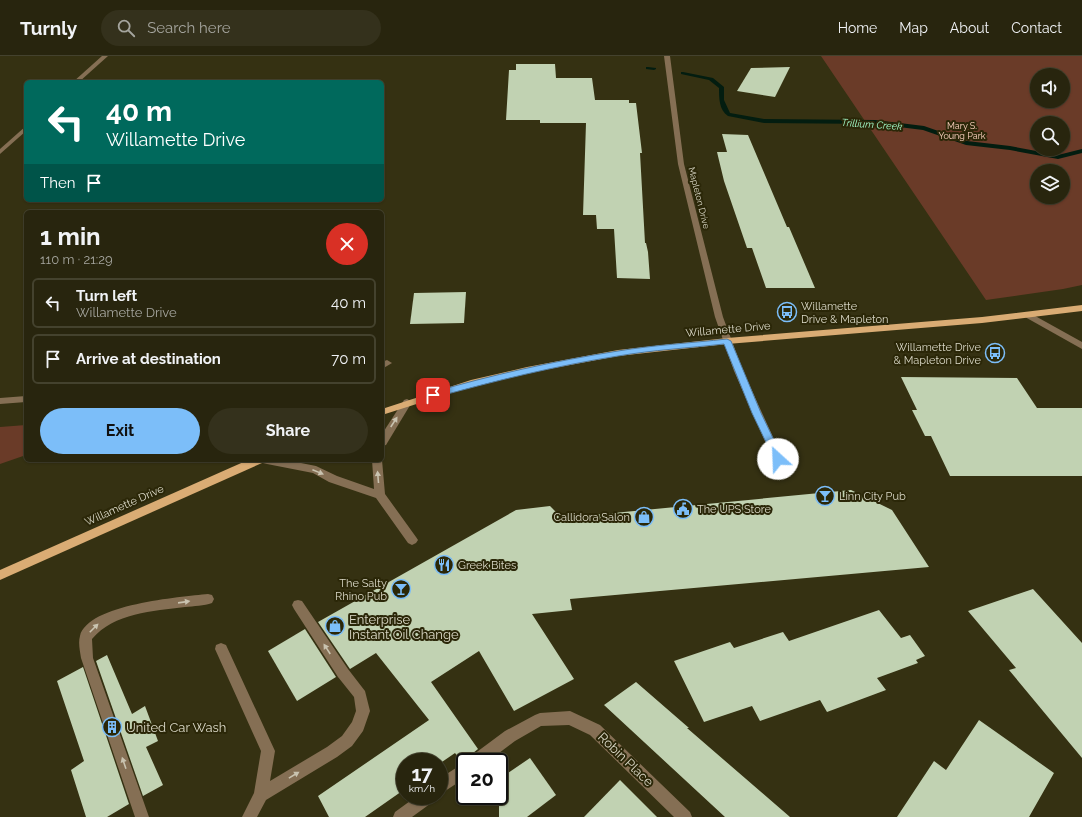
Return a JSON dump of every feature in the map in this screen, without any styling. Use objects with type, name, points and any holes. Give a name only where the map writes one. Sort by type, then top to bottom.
[{"type":"main road","name":"Willamette Drive","points":[[384,411],[407,402],[471,383],[618,353],[727,341],[1028,315],[1082,308]]},
{"type":"main road","name":"Willamette Drive","points":[[0,575],[254,462]]},
{"type":"street","points":[[78,80],[105,56]]},
{"type":"street","name":"Mapleton Drive","points":[[667,56],[681,164],[719,314],[727,341],[756,413],[778,459]]},
{"type":"street","points":[[0,152],[24,130]]},
{"type":"street","points":[[1028,315],[1082,346]]},
{"type":"street","points":[[0,401],[24,399]]},
{"type":"street","points":[[384,439],[407,402]]},
{"type":"street","points":[[276,462],[316,470],[333,479],[380,495]]},
{"type":"street","points":[[377,462],[380,495],[412,540]]},
{"type":"street","points":[[142,817],[87,658],[86,637],[100,622],[124,613],[152,606],[208,599]]},
{"type":"street","points":[[261,795],[332,752],[347,741],[358,726],[363,711],[360,695],[343,673],[298,605]]},
{"type":"street","points":[[221,649],[268,751],[261,795],[249,817]]},
{"type":"street","name":"Robin Place","points":[[486,753],[510,736],[540,720],[570,718],[595,730],[686,817]]},
{"type":"street","points":[[400,817],[417,805]]},
{"type":"green space","name":"Mary S. Young Park","points":[[821,56],[1082,56],[1082,285],[986,300]]},
{"type":"green space","points":[[24,425],[24,456],[0,464],[0,427]]},
{"type":"building","points":[[516,64],[555,64],[556,78],[592,78],[595,100],[629,100],[629,103],[636,103],[642,153],[640,153],[645,243],[648,252],[650,279],[617,278],[614,229],[597,229],[596,215],[583,215],[586,123],[540,123],[540,120],[506,120],[509,70],[516,70]]},
{"type":"building","points":[[790,67],[775,97],[737,91],[751,68]]},
{"type":"building","points":[[722,134],[748,135],[815,288],[766,288],[752,248],[747,248],[724,181],[717,152],[727,152]]},
{"type":"building","points":[[466,292],[464,323],[410,324],[414,293]]},
{"type":"building","points":[[901,377],[1017,378],[1037,408],[1082,408],[1082,476],[950,476],[931,436],[925,436],[912,410],[917,410]]},
{"type":"building","points":[[851,490],[892,510],[929,567],[570,599],[572,610],[532,614],[574,679],[514,711],[479,651],[431,682],[478,749],[473,753],[456,753],[456,754],[455,753],[448,758],[448,753],[396,753],[396,795],[365,817],[329,817],[318,796],[429,720],[376,653],[350,669],[318,622],[516,510],[550,506],[562,518]]},
{"type":"building","points":[[1033,589],[1082,643],[1082,758],[1009,670],[1016,668],[968,611]]},
{"type":"building","points":[[879,610],[901,638],[910,635],[925,656],[916,660],[918,663],[877,678],[886,690],[827,712],[820,700],[760,721],[752,706],[704,722],[674,661],[730,642],[734,648],[783,632],[789,641]]},
{"type":"building","points":[[305,629],[336,677],[297,701],[268,651]]},
{"type":"building","points":[[107,655],[132,714],[145,706],[158,741],[146,747],[163,785],[143,796],[96,661]]},
{"type":"building","points":[[83,667],[129,804],[107,817],[86,817],[71,770],[84,761],[57,681]]},
{"type":"building","points":[[636,682],[790,817],[725,817],[604,705]]},
{"type":"building","points":[[979,720],[1054,773],[1029,817],[897,817],[934,761],[946,770]]},
{"type":"building","points":[[530,758],[556,795],[527,817],[499,817],[499,805],[508,805],[508,773]]},
{"type":"building","points":[[620,780],[657,817],[584,817]]},
{"type":"waterway","name":"Trillium Creek","points":[[648,68],[654,69]]},
{"type":"waterway","name":"Trillium Creek","points":[[683,73],[711,79],[722,88],[721,100],[728,114],[764,121],[875,122],[924,128],[966,143],[1010,148],[1058,157],[1082,151]]},
{"type":"place","name":"Willamette Drive & Mapleton","points":[[787,312]]},
{"type":"place","name":"Willamette Drive & Mapleton Drive","points":[[995,353]]},
{"type":"place","name":"Linn City Pub","points":[[825,496]]},
{"type":"place","name":"The UPS Store","points":[[683,509]]},
{"type":"place","name":"Callidora Salon","points":[[644,517]]},
{"type":"place","name":"Greek Bites","points":[[444,565]]},
{"type":"place","name":"The Salty Rhino Pub","points":[[401,589]]},
{"type":"place","name":"Enterprise Instant Oil Change","points":[[335,626]]},
{"type":"place","name":"United Car Wash","points":[[112,727]]},
{"type":"route","points":[[433,395],[471,383],[527,370],[618,353],[727,341],[756,413],[778,459]]}]
